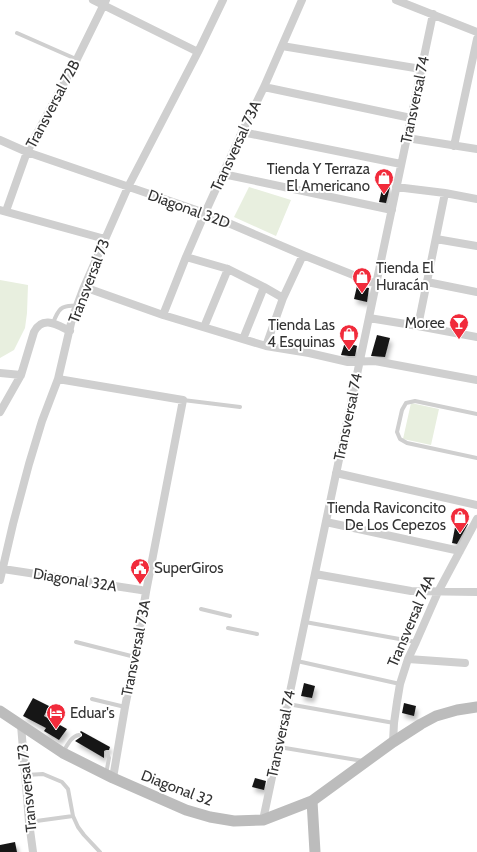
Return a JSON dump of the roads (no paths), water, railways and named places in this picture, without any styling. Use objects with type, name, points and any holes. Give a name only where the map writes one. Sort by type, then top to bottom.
[{"type":"street","points":[[93,0],[104,3],[198,52]]},
{"type":"street","name":"Transversal 73","points":[[0,580],[28,464],[42,421],[58,380],[72,319],[84,287],[128,187],[198,52],[223,0]]},
{"type":"street","name":"Transversal 73A","points":[[163,315],[205,213],[264,87],[302,0]]},
{"type":"street","points":[[396,0],[477,32]]},
{"type":"street","name":"Transversal 72B","points":[[3,210],[27,152],[77,60],[104,3]]},
{"type":"street","name":"Transversal 74","points":[[263,820],[433,14]]},
{"type":"street","points":[[454,146],[477,40]]},
{"type":"street","points":[[282,46],[421,69]]},
{"type":"street","points":[[264,87],[411,118]]},
{"type":"street","points":[[242,132],[401,164]]},
{"type":"street","points":[[407,138],[477,150]]},
{"type":"street","name":"Diagonal 32D","points":[[0,140],[27,152],[205,213],[302,255],[376,284]]},
{"type":"street","points":[[223,174],[392,210]]},
{"type":"street","points":[[396,187],[445,193],[477,199]]},
{"type":"street","points":[[418,326],[445,193]]},
{"type":"street","points":[[3,210],[105,239]]},
{"type":"street","points":[[436,239],[477,246]]},
{"type":"street","points":[[266,346],[283,298],[302,255]]},
{"type":"street","points":[[186,257],[228,269],[283,298]]},
{"type":"street","points":[[204,327],[228,269]]},
{"type":"street","points":[[427,282],[477,292]]},
{"type":"street","points":[[84,287],[141,308],[266,346],[309,353],[348,362],[375,361],[477,380]]},
{"type":"street","points":[[243,339],[264,287]]},
{"type":"street","points":[[369,318],[477,337]]},
{"type":"street","points":[[0,412],[21,375],[36,328],[43,323],[50,322],[70,331]]},
{"type":"street","points":[[0,373],[21,375]]},
{"type":"street","points":[[58,380],[183,400]]},
{"type":"street","name":"Transversal 73A","points":[[110,777],[135,657],[183,400]]},
{"type":"street","points":[[336,473],[477,505]]},
{"type":"street","name":"Transversal 74A","points":[[393,742],[394,723],[400,684],[408,659],[438,592],[477,519]]},
{"type":"street","points":[[326,522],[460,551]]},
{"type":"street","name":"Diagonal 32A","points":[[3,569],[146,592]]},
{"type":"street","points":[[315,574],[412,591],[477,592]]},
{"type":"street","points":[[408,659],[465,663]]},
{"type":"street","name":"Diagonal 32","points":[[0,711],[63,752],[110,777],[186,810],[210,817],[234,821],[263,820],[312,801],[393,742],[421,724],[436,716],[457,710],[477,707]]},
{"type":"street","name":"Transversal 73","points":[[21,725],[33,852]]},
{"type":"street","points":[[312,801],[315,852]]},
{"type":"lane","points":[[17,33],[77,60]]},
{"type":"lane","points":[[53,323],[57,314],[62,308],[70,305],[77,306]]},
{"type":"lane","points":[[183,400],[240,407]]},
{"type":"lane","points":[[477,414],[414,401],[406,403],[402,410],[397,432],[400,439],[407,443],[477,458]]},
{"type":"lane","points":[[201,609],[230,616]]},
{"type":"lane","points":[[305,622],[416,642]]},
{"type":"lane","points":[[228,628],[257,634]]},
{"type":"lane","points":[[76,642],[135,657]]},
{"type":"lane","points":[[297,662],[400,684]]},
{"type":"lane","points":[[92,699],[125,707]]},
{"type":"lane","points":[[288,704],[394,723]]},
{"type":"lane","points":[[63,752],[72,738],[78,735]]},
{"type":"lane","points":[[279,747],[367,762]]},
{"type":"lane","points":[[107,753],[109,758],[110,777]]},
{"type":"lane","points":[[25,775],[43,774],[58,779],[62,782],[68,789],[73,816],[78,827],[100,852]]},
{"type":"lane","points":[[30,822],[73,816]]},
{"type":"place","name":"Tienda Y Terraza El Americano","points":[[384,195]]},
{"type":"place","name":"Tienda El Huracán","points":[[362,294]]},
{"type":"place","name":"Moree","points":[[459,340]]},
{"type":"place","name":"Tienda Las 4 Esquinas","points":[[349,351]]},
{"type":"place","name":"Tienda Raviconcito De Los Cepezos","points":[[460,534]]},
{"type":"place","name":"SuperGiros","points":[[140,585]]},
{"type":"place","name":"Eduar's","points":[[56,730]]}]
